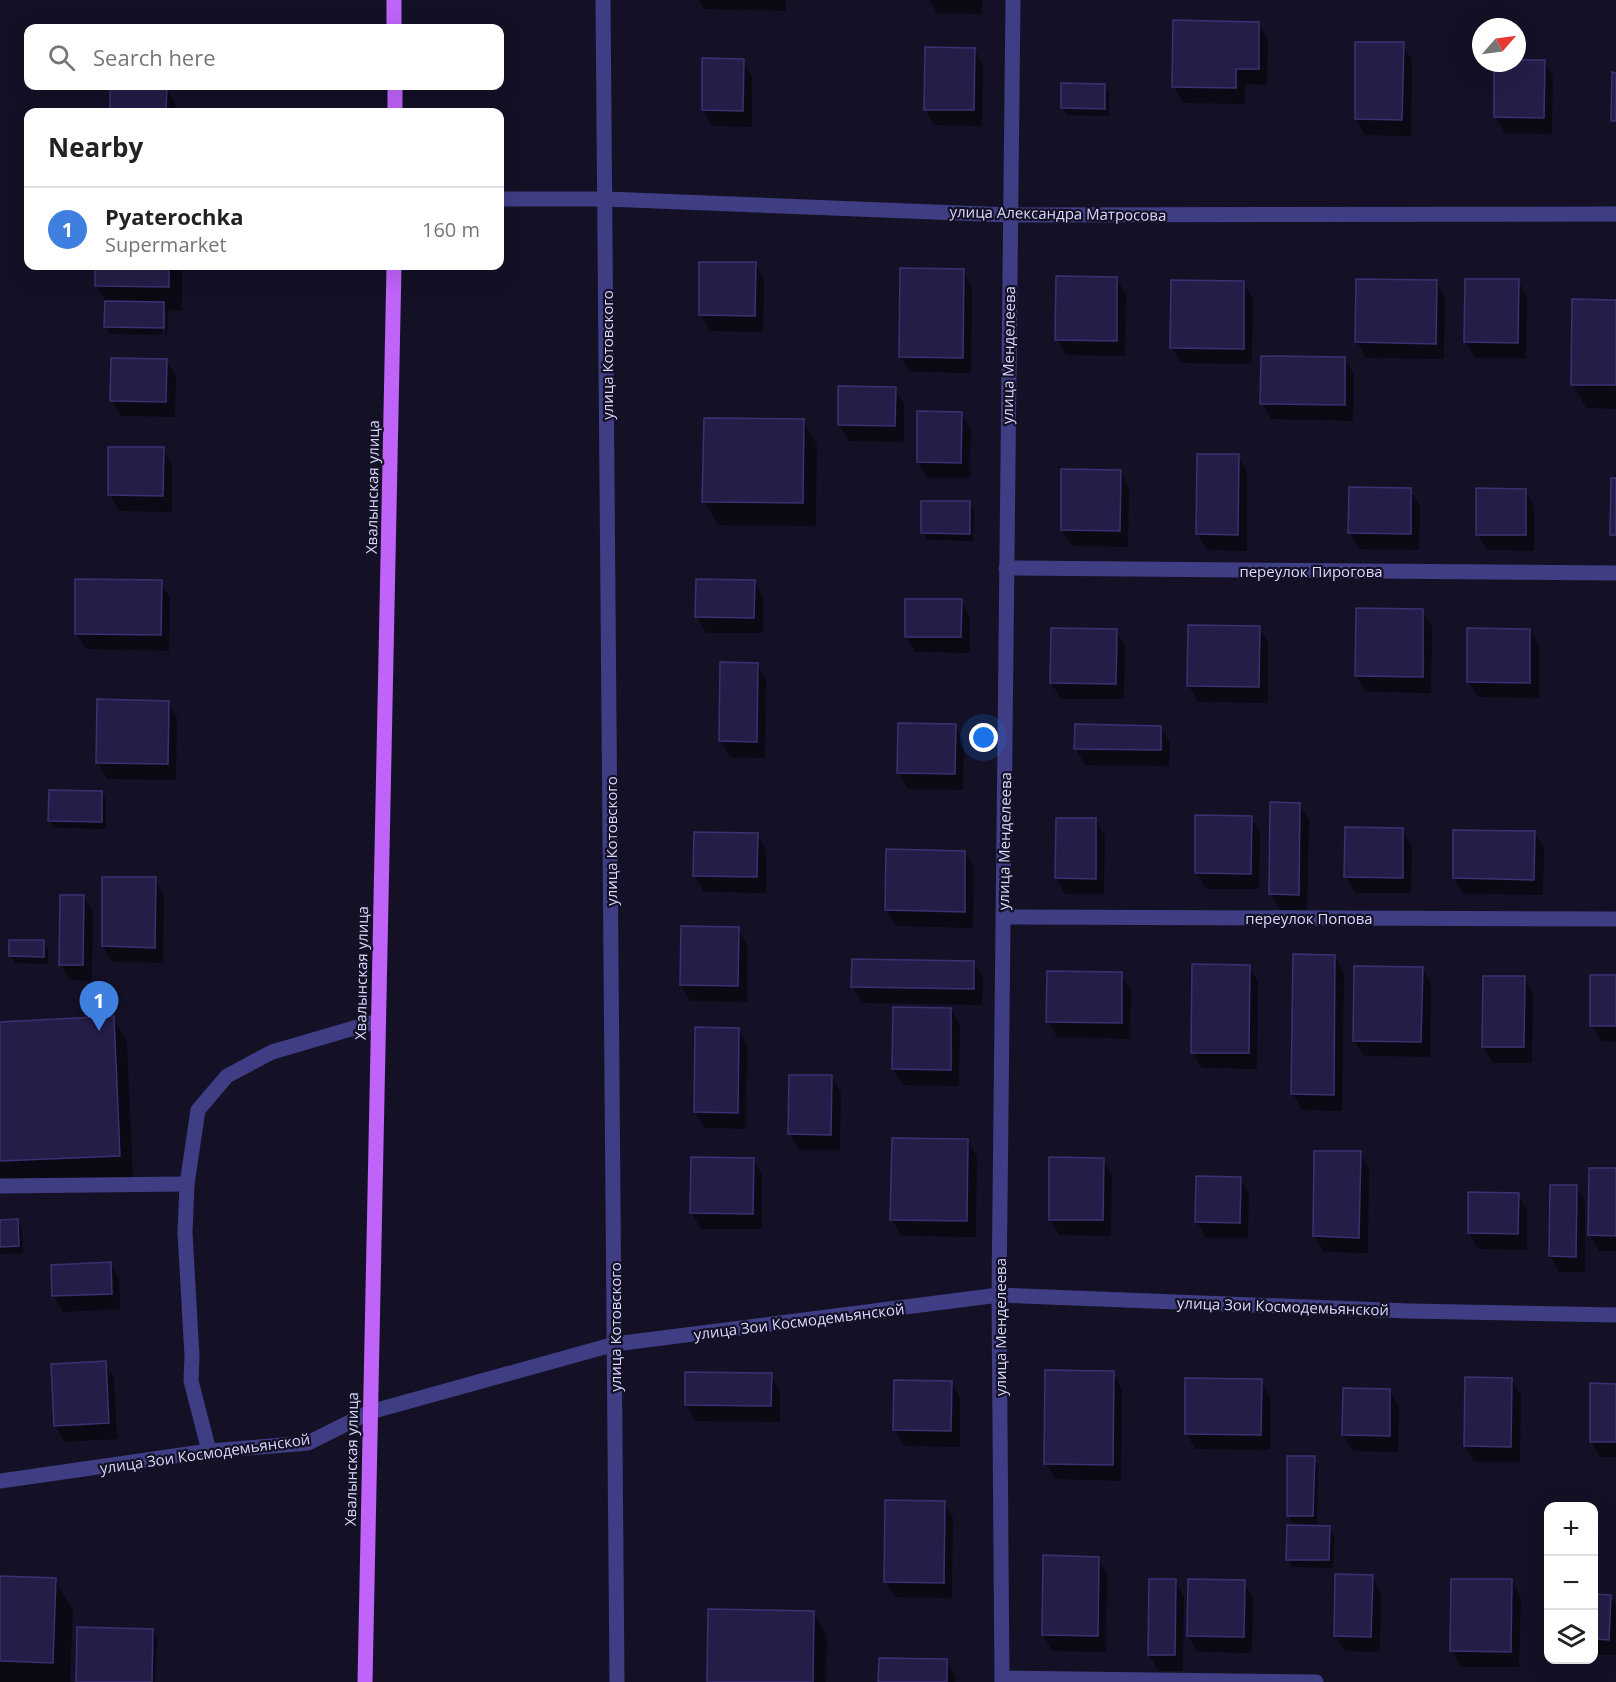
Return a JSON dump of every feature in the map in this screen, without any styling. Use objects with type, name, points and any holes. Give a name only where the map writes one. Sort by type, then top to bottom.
[{"type":"main road","points":[[394,0],[394,24]]},
{"type":"main road","points":[[395,90],[395,108]]},
{"type":"main road","name":"Хвалынская улица","points":[[365,1682],[394,270]]},
{"type":"street","name":"улица Котовского","points":[[603,0],[617,1682]]},
{"type":"street","name":"улица Менделеева","points":[[1002,1680],[999,1295],[1012,0]]},
{"type":"street","name":"улица Александра Матросова","points":[[504,199],[606,199],[1010,215],[1616,214]]},
{"type":"street","name":"переулок Пирогова","points":[[1006,568],[1616,573]]},
{"type":"street","name":"переулок Попова","points":[[1003,917],[1616,919]]},
{"type":"street","points":[[209,1451],[191,1381],[192,1356],[185,1233],[187,1184],[198,1110],[227,1076],[272,1052],[378,1022]]},
{"type":"street","points":[[0,1186],[187,1184]]},
{"type":"street","name":"улица Зои Космодемьянской","points":[[0,1481],[209,1451],[308,1443],[370,1412],[615,1344],[999,1295],[1409,1311],[1616,1315]]},
{"type":"street","points":[[1002,1680],[1316,1682]]},
{"type":"building","points":[[1173,20],[1259,22],[1259,69],[1236,69],[1236,88],[1172,87]]},
{"type":"building","points":[[1355,42],[1404,42],[1402,120],[1355,119]]},
{"type":"building","points":[[925,47],[975,48],[974,110],[924,110]]},
{"type":"building","points":[[702,58],[744,59],[743,111],[702,110]]},
{"type":"building","points":[[1526,60],[1545,60],[1544,118],[1494,117],[1494,72],[1526,72]]},
{"type":"building","points":[[1612,72],[1616,73],[1616,121],[1611,121]]},
{"type":"building","points":[[1061,83],[1105,84],[1105,109],[1061,108]]},
{"type":"building","points":[[110,90],[167,90],[166,108],[110,108]]},
{"type":"building","points":[[699,262],[756,262],[755,316],[699,315]]},
{"type":"building","points":[[900,268],[964,269],[963,358],[899,357]]},
{"type":"building","points":[[95,270],[169,270],[169,287],[95,286]]},
{"type":"building","points":[[1056,276],[1117,277],[1117,341],[1055,340]]},
{"type":"building","points":[[1356,279],[1437,280],[1436,344],[1355,342]]},
{"type":"building","points":[[1465,279],[1519,279],[1518,343],[1464,342]]},
{"type":"building","points":[[1171,280],[1244,281],[1244,349],[1170,348]]},
{"type":"building","points":[[1572,299],[1616,300],[1616,385],[1571,385]]},
{"type":"building","points":[[105,301],[164,302],[164,328],[104,327]]},
{"type":"building","points":[[1261,356],[1345,357],[1345,405],[1260,404]]},
{"type":"building","points":[[111,358],[167,359],[166,402],[110,401]]},
{"type":"building","points":[[838,386],[896,387],[895,426],[838,425]]},
{"type":"building","points":[[917,411],[962,412],[961,463],[917,462]]},
{"type":"building","points":[[704,418],[804,419],[803,503],[702,502]]},
{"type":"building","points":[[108,447],[164,447],[163,496],[108,495]]},
{"type":"building","points":[[1197,454],[1239,454],[1238,535],[1196,534]]},
{"type":"building","points":[[1061,469],[1121,470],[1120,531],[1061,530]]},
{"type":"building","points":[[1611,478],[1616,478],[1616,535],[1610,535]]},
{"type":"building","points":[[1349,487],[1411,488],[1411,534],[1348,533]]},
{"type":"building","points":[[1476,488],[1526,489],[1526,535],[1476,535]]},
{"type":"building","points":[[921,501],[970,501],[970,534],[921,533]]},
{"type":"building","points":[[75,579],[162,580],[161,635],[75,634]]},
{"type":"building","points":[[696,579],[755,580],[754,618],[695,617]]},
{"type":"building","points":[[905,599],[962,599],[961,637],[905,637]]},
{"type":"building","points":[[1356,608],[1423,609],[1423,677],[1355,676]]},
{"type":"building","points":[[1188,625],[1260,626],[1259,687],[1187,686]]},
{"type":"building","points":[[1051,628],[1117,629],[1116,684],[1050,683]]},
{"type":"building","points":[[1467,628],[1530,629],[1530,683],[1467,682]]},
{"type":"building","points":[[720,662],[758,663],[757,742],[719,741]]},
{"type":"building","points":[[97,699],[169,701],[168,764],[96,763]]},
{"type":"building","points":[[898,723],[956,724],[955,774],[897,773]]},
{"type":"building","points":[[1075,724],[1161,726],[1161,750],[1074,749]]},
{"type":"building","points":[[49,790],[102,791],[102,822],[48,821]]},
{"type":"building","points":[[1270,802],[1300,803],[1299,895],[1269,894]]},
{"type":"building","points":[[1195,815],[1252,816],[1251,874],[1195,873]]},
{"type":"building","points":[[1056,818],[1096,818],[1096,879],[1055,878]]},
{"type":"building","points":[[1345,827],[1403,828],[1403,878],[1344,877]]},
{"type":"building","points":[[1453,830],[1535,831],[1534,880],[1453,878]]},
{"type":"building","points":[[694,832],[758,833],[757,877],[693,876]]},
{"type":"building","points":[[886,849],[965,851],[965,912],[885,910]]},
{"type":"building","points":[[102,877],[156,877],[155,948],[102,946]]},
{"type":"building","points":[[60,895],[84,895],[83,965],[59,965]]},
{"type":"building","points":[[681,926],[739,927],[738,986],[680,985]]},
{"type":"building","points":[[9,940],[44,940],[44,957],[9,956]]},
{"type":"building","points":[[1293,954],[1335,955],[1334,1095],[1291,1094]]},
{"type":"building","points":[[852,959],[974,961],[974,989],[851,987]]},
{"type":"building","points":[[1192,964],[1250,965],[1249,1053],[1191,1053]]},
{"type":"building","points":[[1354,966],[1423,967],[1421,1042],[1353,1041]]},
{"type":"building","points":[[1047,971],[1122,972],[1122,1023],[1046,1022]]},
{"type":"building","points":[[1590,975],[1616,975],[1616,1026],[1590,1026]]},
{"type":"building","points":[[1483,976],[1525,976],[1524,1047],[1482,1047]]},
{"type":"building","points":[[893,1007],[951,1008],[951,1070],[892,1069]]},
{"type":"building","points":[[114,1016],[120,1156],[0,1161],[0,1022]]},
{"type":"building","points":[[695,1027],[739,1028],[738,1113],[694,1112]]},
{"type":"building","points":[[789,1075],[832,1075],[831,1135],[788,1134]]},
{"type":"building","points":[[892,1138],[968,1139],[967,1221],[890,1220]]},
{"type":"building","points":[[1314,1151],[1361,1151],[1359,1238],[1313,1236]]},
{"type":"building","points":[[691,1157],[754,1158],[753,1214],[690,1213]]},
{"type":"building","points":[[1049,1157],[1104,1158],[1103,1220],[1049,1220]]},
{"type":"building","points":[[1589,1168],[1616,1168],[1616,1236],[1588,1235]]},
{"type":"building","points":[[1196,1176],[1241,1177],[1240,1223],[1195,1222]]},
{"type":"building","points":[[1550,1185],[1577,1185],[1576,1257],[1549,1256]]},
{"type":"building","points":[[1468,1192],[1519,1193],[1518,1234],[1468,1233]]},
{"type":"building","points":[[18,1219],[19,1246],[0,1247],[0,1220]]},
{"type":"building","points":[[111,1262],[112,1294],[52,1296],[51,1265]]},
{"type":"building","points":[[106,1361],[109,1423],[54,1426],[51,1364]]},
{"type":"building","points":[[1045,1370],[1114,1371],[1113,1465],[1044,1464]]},
{"type":"building","points":[[685,1372],[772,1373],[771,1406],[685,1405]]},
{"type":"building","points":[[1465,1377],[1512,1378],[1511,1447],[1464,1446]]},
{"type":"building","points":[[1185,1378],[1262,1379],[1261,1435],[1185,1434]]},
{"type":"building","points":[[894,1380],[952,1381],[951,1431],[893,1430]]},
{"type":"building","points":[[1590,1383],[1616,1384],[1616,1442],[1590,1442]]},
{"type":"building","points":[[1343,1388],[1390,1389],[1390,1436],[1342,1435]]},
{"type":"building","points":[[1287,1456],[1315,1456],[1313,1516],[1287,1516]]},
{"type":"building","points":[[885,1500],[945,1501],[944,1583],[884,1582]]},
{"type":"building","points":[[1287,1525],[1330,1526],[1329,1560],[1286,1560]]},
{"type":"building","points":[[1043,1555],[1099,1557],[1098,1636],[1042,1635]]},
{"type":"building","points":[[1335,1574],[1373,1575],[1371,1637],[1334,1636]]},
{"type":"building","points":[[0,1576],[56,1578],[53,1663],[0,1661]]},
{"type":"building","points":[[1149,1579],[1176,1579],[1175,1655],[1148,1655]]},
{"type":"building","points":[[1188,1579],[1245,1580],[1244,1637],[1187,1636]]},
{"type":"building","points":[[1451,1579],[1512,1579],[1511,1652],[1450,1651]]},
{"type":"building","points":[[1598,1594],[1611,1595],[1609,1640],[1598,1639]]},
{"type":"building","points":[[708,1609],[814,1611],[813,1682],[707,1682]]},
{"type":"building","points":[[77,1627],[153,1629],[152,1682],[76,1682]]},
{"type":"building","points":[[879,1658],[947,1659],[947,1682],[878,1682]]},
{"type":"place","name":"Pyaterochka","points":[[99,1031]]}]
